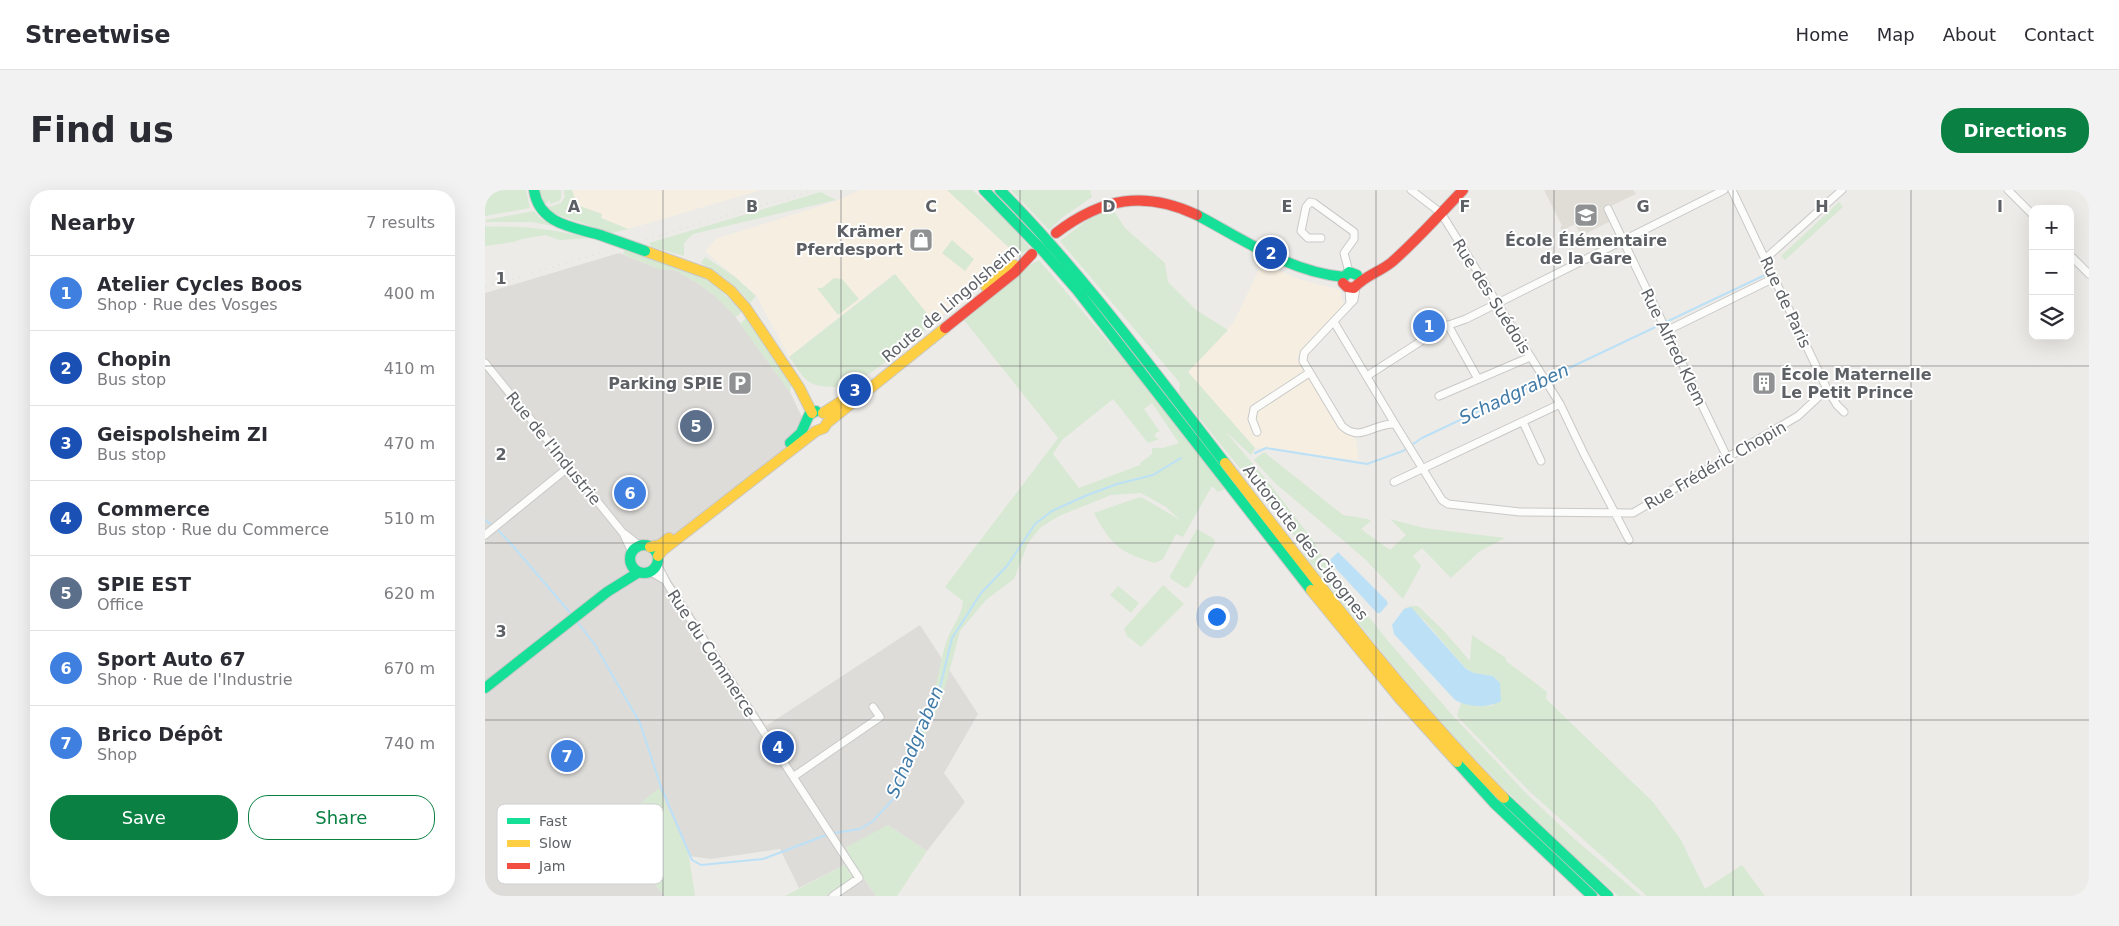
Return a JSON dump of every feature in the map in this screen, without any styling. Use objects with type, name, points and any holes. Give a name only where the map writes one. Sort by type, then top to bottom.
[{"type":"main road","points":[[533,190],[537,207],[553,220],[709,274],[731,291],[748,311],[799,387],[812,413]]},
{"type":"main road","name":"Autoroute des Cigognes","points":[[984,190],[1017,223],[1077,290],[1333,618],[1405,706],[1500,809],[1592,896]]},
{"type":"main road","name":"Autoroute des Cigognes","points":[[1000,190],[1051,243],[1108,312],[1326,593],[1414,701],[1509,803],[1608,896]]},
{"type":"main road","points":[[1056,233],[1086,210],[1109,200],[1130,197],[1163,199],[1181,206],[1229,234],[1269,261],[1296,274],[1316,279],[1351,281],[1383,269],[1411,244],[1463,190]]},
{"type":"main road","name":"Route de Lingolsheim","points":[[1032,254],[1015,272],[829,421],[856,392],[884,374],[1001,274],[1032,254]]},
{"type":"main road","points":[[607,592],[631,564],[641,548],[660,545],[687,524],[800,434],[812,413],[817,411],[829,421],[822,430],[816,431],[810,429],[807,423]]},
{"type":"main road","points":[[485,688],[607,592],[655,564],[663,550],[816,431]]},
{"type":"main road","points":[[641,548],[655,564]]},
{"type":"main road","points":[[631,564],[639,572]]},
{"type":"street","points":[[1411,190],[1441,213]]},
{"type":"street","points":[[1367,376],[1448,325],[1466,319],[1724,190]]},
{"type":"street","name":"Rue de Paris","points":[[1733,190],[1827,390],[1844,412]]},
{"type":"street","points":[[1765,259],[1842,190]]},
{"type":"street","points":[[2009,190],[2029,211]]},
{"type":"street","points":[[1321,238],[1309,238],[1301,231],[1306,207],[1309,202],[1354,232],[1354,240],[1344,253],[1351,281],[1350,304],[1304,353],[1303,361],[1342,426],[1349,432],[1357,434],[1384,424],[1395,424]]},
{"type":"street","name":"Rue Alfred Klem","points":[[1608,210],[1727,457]]},
{"type":"street","name":"Rue des Suédois","points":[[1441,213],[1560,404],[1629,540]]},
{"type":"street","points":[[2074,258],[2089,274]]},
{"type":"street","points":[[1664,325],[1774,278]]},
{"type":"street","name":"Rue Frédéric Chopin","points":[[1334,322],[1422,469],[1442,500],[1448,504],[1520,512],[1613,511],[1633,513],[1798,416],[1827,390]]},
{"type":"street","points":[[1448,325],[1478,379]]},
{"type":"street","points":[[1439,396],[1531,357]]},
{"type":"street","name":"Rue de l'Industrie","points":[[485,363],[623,533],[641,548]]},
{"type":"street","points":[[1257,432],[1252,419],[1254,409],[1309,373]]},
{"type":"street","points":[[1394,482],[1560,404]]},
{"type":"street","points":[[1523,422],[1541,461]]},
{"type":"street","points":[[485,535],[570,466]]},
{"type":"street","name":"Rue du Commerce","points":[[655,564],[859,878],[833,896]]},
{"type":"street","points":[[793,777],[880,718],[873,708]]},
{"type":"shaded area","points":[[572,190],[761,190],[628,229],[601,218],[602,214],[577,205]]},
{"type":"shaded area","points":[[860,190],[947,190],[1018,256],[931,324],[930,317],[894,274],[789,357],[756,295],[705,251],[716,239],[836,201]]},
{"type":"shaded area","name":"École Élémentaire de la Gare","points":[[1544,190],[1633,190],[1636,194],[1611,206],[1617,218],[1581,236],[1575,224],[1562,231],[1560,227],[1562,226]]},
{"type":"shaded area","points":[[619,253],[659,269],[675,270],[699,284],[732,312],[790,392],[812,438],[665,554],[663,568],[766,726],[920,625],[978,714],[944,773],[965,802],[927,851],[888,825],[852,861],[799,888],[780,849],[711,859],[689,856],[659,789],[640,804],[497,804],[497,884],[655,884],[665,896],[485,896],[485,293]]},
{"type":"shaded area","points":[[1262,263],[1301,280],[1340,290],[1344,306],[1297,358],[1341,427],[1356,440],[1359,460],[1255,448],[1188,372],[1234,322]]},
{"type":"shaded area","points":[[860,873],[876,896],[825,896]]},
{"type":"green space","points":[[491,190],[526,190],[530,208],[485,216],[485,192]]},
{"type":"green space","points":[[539,190],[561,190],[561,198],[559,201],[550,204],[550,200],[544,205],[539,196]]},
{"type":"green space","points":[[564,190],[572,190],[577,205],[602,214],[601,218],[628,229],[612,233],[552,213],[547,208],[561,203],[565,197]]},
{"type":"green space","points":[[947,190],[972,190],[1001,215],[1030,248],[1018,256]]},
{"type":"green space","points":[[1011,190],[1090,190],[1092,197],[1063,217],[1049,230]]},
{"type":"green space","points":[[821,192],[836,200],[693,234],[684,243],[684,256],[652,247],[649,243]]},
{"type":"green space","points":[[1839,202],[1843,207],[1785,260],[1781,256]]},
{"type":"green space","points":[[1112,208],[1125,228],[1165,263],[1168,282],[1196,310],[1228,330],[1188,372],[1255,448],[1251,455],[1225,431],[1269,483],[1312,539],[1326,563],[1388,641],[1453,716],[1527,794],[1570,835],[1641,896],[1618,896],[1534,818],[1453,735],[1359,623],[1304,554],[1302,545],[1179,393],[1180,383],[1060,241],[1094,215]]},
{"type":"green space","points":[[534,211],[540,218],[554,226],[531,222],[487,222],[485,220]]},
{"type":"green space","points":[[485,225],[487,227],[538,229],[589,238],[560,240],[545,235],[485,246]]},
{"type":"green space","points":[[952,240],[974,259],[965,271],[942,253]]},
{"type":"green space","points":[[625,250],[697,274],[715,286],[743,311],[736,317],[715,296],[699,284],[675,270],[659,269],[623,254]]},
{"type":"green space","points":[[705,257],[734,276],[756,296],[750,303],[728,280],[701,263]]},
{"type":"green space","points":[[1039,260],[1128,365],[1225,489],[1218,492],[1212,486],[1183,537],[1176,534],[1163,559],[1155,563],[1133,555],[1118,546],[1106,533],[1094,513],[1140,497],[1180,520],[1166,507],[1141,493],[1111,495],[1059,516],[1041,527],[1028,543],[1014,579],[986,600],[960,631],[942,699],[915,756],[909,759],[907,753],[909,741],[930,705],[944,649],[962,606],[963,601],[945,587],[1058,438],[964,320],[1030,265]],"holes":[[[1113,399],[1148,443],[1159,439],[1154,436],[1157,432],[1160,432],[1144,409],[1152,403],[1179,443],[1163,448],[1152,448],[1152,454],[1140,465],[1079,488],[1053,454],[1062,440]]]},
{"type":"green space","points":[[895,274],[930,317],[931,324],[889,359],[854,383],[833,387],[818,385],[808,381],[789,357]]},
{"type":"green space","points":[[834,278],[842,279],[859,299],[838,315],[817,288],[822,288]]},
{"type":"green space","points":[[747,317],[791,386],[790,392],[740,324]]},
{"type":"green space","points":[[1264,452],[1343,515],[1371,521],[1361,529],[1390,550],[1406,535],[1390,519],[1424,528],[1505,538],[1480,551],[1451,578],[1422,548],[1413,556],[1421,566],[1403,599],[1364,558],[1275,483],[1254,460]]},
{"type":"green space","points":[[1197,529],[1214,539],[1215,543],[1189,587],[1185,588],[1170,578],[1170,576]]},
{"type":"green space","points":[[1163,585],[1184,604],[1141,647],[1127,636],[1124,629]]},
{"type":"green space","points":[[1118,586],[1139,603],[1131,613],[1110,595]]},
{"type":"green space","points":[[1410,606],[1418,606],[1442,629],[1470,661],[1472,635],[1506,658],[1506,661],[1547,692],[1546,699],[1653,802],[1681,840],[1705,889],[1742,865],[1765,896],[1647,896],[1530,792],[1457,716],[1461,703],[1493,706],[1493,676],[1474,673],[1466,669],[1424,620],[1404,609]]},
{"type":"green space","points":[[659,788],[689,856],[695,896],[665,896],[655,884],[663,884],[663,804],[640,804]]},
{"type":"green space","points":[[888,825],[927,851],[897,896],[876,896],[860,873],[825,896],[785,896],[852,861],[846,847]]},
{"type":"water","points":[[1338,552],[1387,601],[1388,604],[1380,613],[1377,613],[1329,561]]},
{"type":"water","points":[[1411,607],[1466,669],[1474,673],[1493,676],[1500,683],[1501,701],[1490,705],[1477,706],[1465,704],[1454,699],[1394,634],[1392,625],[1404,609]]},
{"type":"waterway","name":"Schadgraben","points":[[1546,379],[1765,275]]},
{"type":"waterway","name":"Schadgraben","points":[[1255,453],[1266,448],[1367,464],[1403,451],[1422,438],[1542,381]]},
{"type":"waterway","name":"Schadgraben","points":[[834,833],[860,829],[873,821],[894,798],[940,687],[952,638],[981,593],[1007,566],[1035,524],[1052,511],[1085,496],[1117,484],[1153,475],[1181,458]]},
{"type":"waterway","name":"Schadgraben","points":[[485,520],[492,525]]},
{"type":"waterway","name":"Schadgraben","points":[[496,528],[572,615]]},
{"type":"waterway","name":"Schadgraben","points":[[576,620],[595,645],[640,723],[661,787],[692,860],[701,865],[763,859],[829,834]]},
{"type":"railway","points":[[485,287],[814,190]]},
{"type":"traffic: fast","points":[[534,190],[542,210],[550,217],[568,226],[600,235]]},
{"type":"traffic: fast","points":[[984,190],[1043,251],[1077,290],[1311,590]]},
{"type":"traffic: fast","points":[[1000,190],[1060,255],[1144,357],[1225,463]]},
{"type":"traffic: fast","points":[[1197,215],[1286,262],[1324,274],[1344,277]]},
{"type":"traffic: fast","points":[[600,235],[645,251]]},
{"type":"traffic: fast","points":[[1344,277],[1349,272],[1357,275]]},
{"type":"traffic: fast","points":[[790,443],[801,433],[809,415],[816,411]]},
{"type":"traffic: fast","points":[[644,545],[654,549],[658,559],[654,569],[644,573],[634,569],[630,559],[634,549],[644,545]]},
{"type":"traffic: fast","points":[[485,688],[607,592],[639,572]]},
{"type":"traffic: fast","points":[[1457,762],[1494,803],[1592,896]]},
{"type":"traffic: fast","points":[[1504,798],[1608,896]]},
{"type":"traffic: slow","points":[[645,251],[709,274],[731,291],[746,308],[799,387],[812,413]]},
{"type":"traffic: slow","points":[[986,287],[1014,265]]},
{"type":"traffic: slow","points":[[658,556],[663,550],[816,431],[824,428],[827,423],[945,328]]},
{"type":"traffic: slow","points":[[823,413],[860,389]]},
{"type":"traffic: slow","points":[[1225,463],[1359,635],[1429,718],[1504,798]]},
{"type":"traffic: slow","points":[[650,547],[660,545],[669,538]]},
{"type":"traffic: slow","points":[[1311,590],[1400,699],[1457,762]]},
{"type":"traffic: jam","points":[[1343,283],[1347,287],[1354,288],[1362,280],[1392,262],[1463,190]]},
{"type":"traffic: jam","points":[[1056,233],[1090,212],[1107,205],[1124,202],[1141,200],[1159,202],[1197,215]]},
{"type":"traffic: jam","points":[[945,328],[1015,272],[1032,254]]},
{"type":"place","name":"École Élémentaire de la Gare","points":[[1586,215]]},
{"type":"place","name":"Krämer Pferdesport","points":[[921,240]]},
{"type":"place","name":"Chopin","points":[[1271,253]]},
{"type":"place","name":"Atelier Cycles Boos","points":[[1429,326]]},
{"type":"place","name":"Parking SPIE","points":[[740,383]]},
{"type":"place","name":"École Maternelle Le Petit Prince","points":[[1764,383]]},
{"type":"place","name":"Geispolsheim ZI","points":[[855,390]]},
{"type":"place","name":"SPIE EST","points":[[696,426]]},
{"type":"place","name":"Sport Auto 67","points":[[630,493]]},
{"type":"place","name":"Commerce","points":[[778,747]]},
{"type":"place","name":"Brico Dépôt","points":[[567,756]]}]
